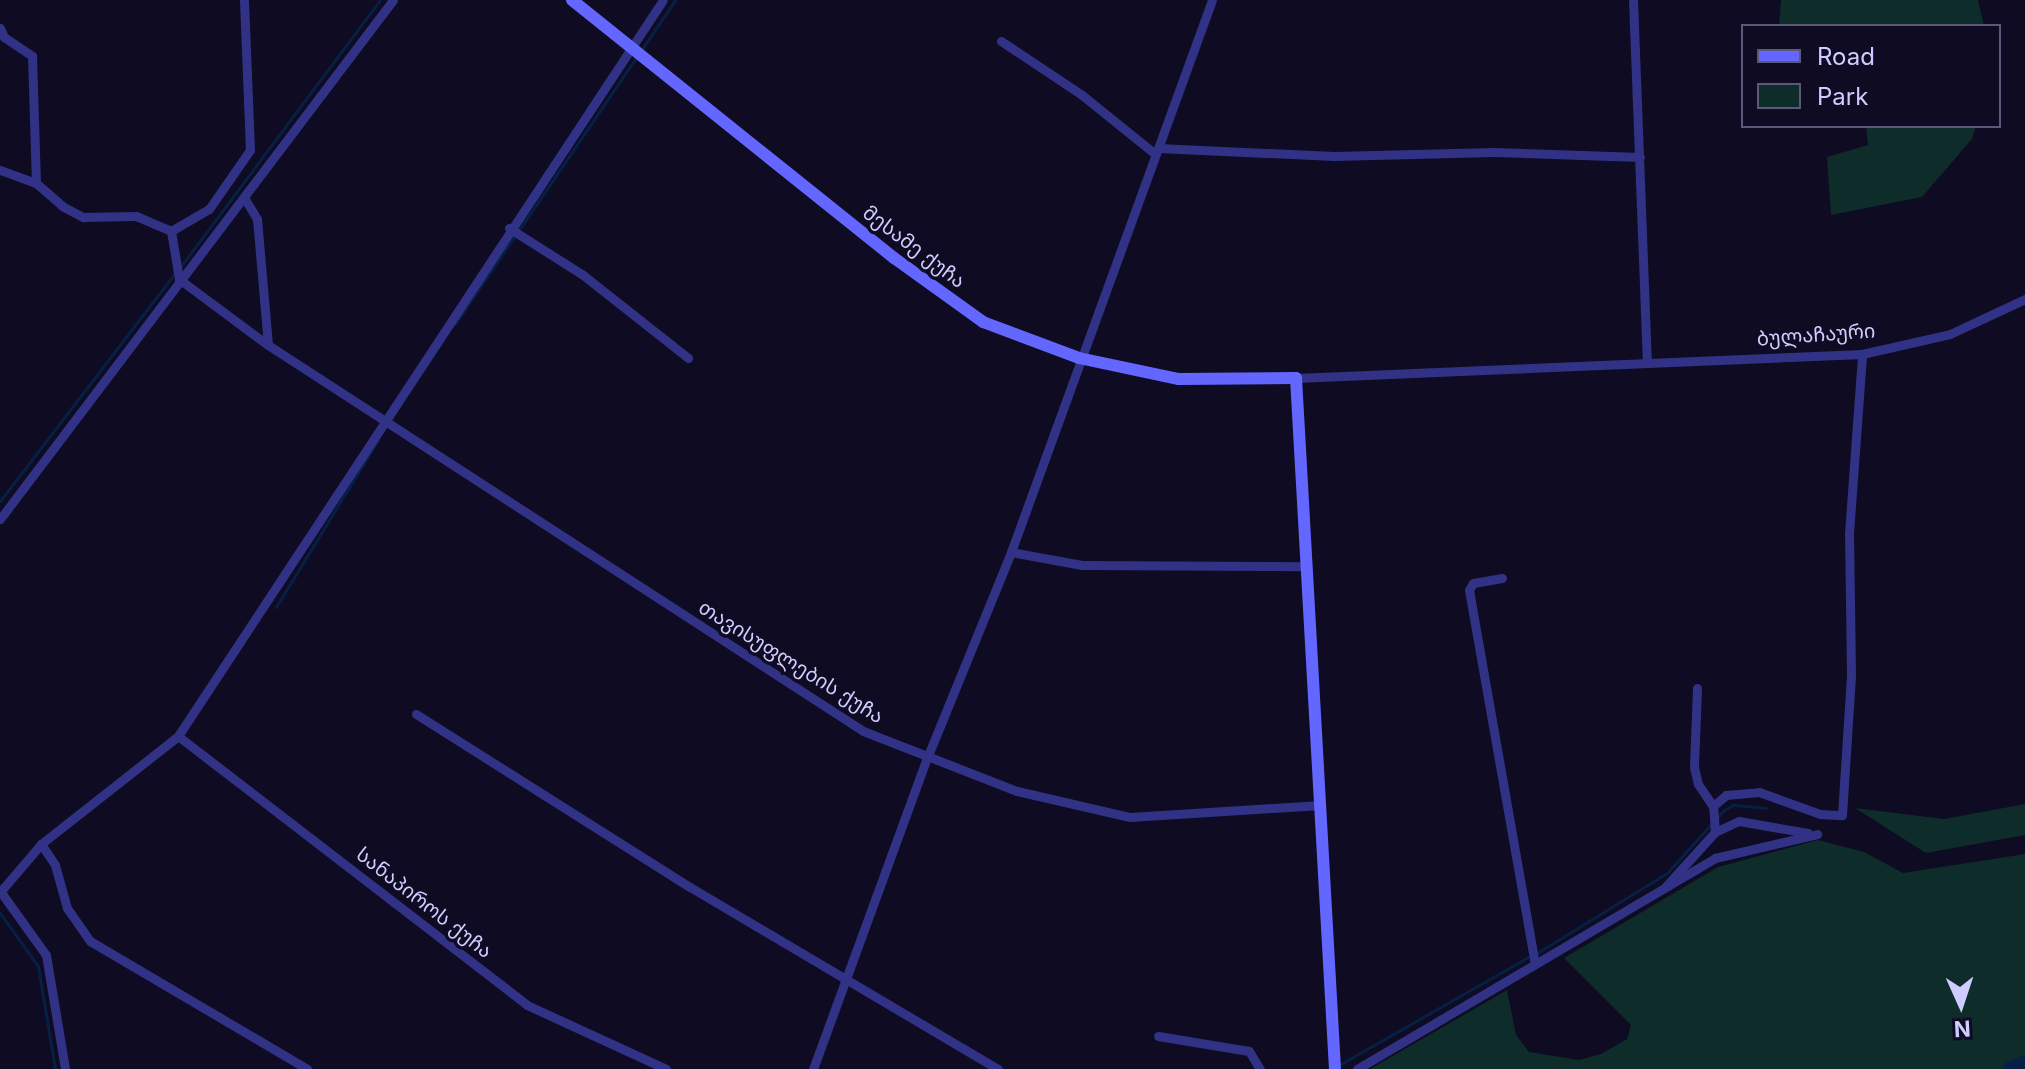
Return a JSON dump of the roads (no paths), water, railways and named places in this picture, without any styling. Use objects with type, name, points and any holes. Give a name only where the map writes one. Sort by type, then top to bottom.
[{"type":"street","points":[[171,231],[209,209],[250,150],[244,0]]},
{"type":"street","points":[[0,519],[393,0]]},
{"type":"street","name":"მესამე ქუჩა","points":[[572,0],[936,290],[983,322],[1079,358],[1179,379],[1296,378]]},
{"type":"street","points":[[65,1069],[46,955],[0,892],[41,844],[178,736],[509,228],[663,0]]},
{"type":"street","points":[[813,1069],[927,758],[1011,552],[1079,358],[1212,0]]},
{"type":"street","points":[[1633,0],[1647,362]]},
{"type":"street","points":[[0,28],[4,37],[32,56],[36,183]]},
{"type":"street","points":[[1001,41],[1082,95],[1156,151],[1334,156],[1494,152],[1640,157]]},
{"type":"street","points":[[0,170],[36,183],[62,206],[83,217],[136,216],[171,231]]},
{"type":"street","points":[[245,199],[257,219],[268,345]]},
{"type":"street","points":[[509,228],[583,275],[688,358]]},
{"type":"street","points":[[171,231],[179,279]]},
{"type":"street","name":"თავისუფლების ქუჩა","points":[[179,279],[268,345],[384,418],[807,698],[863,731],[927,758],[1031,795],[1130,817],[1321,805]]},
{"type":"street","name":"ბულაჩაური","points":[[1296,378],[1862,354],[1950,334],[2025,299]]},
{"type":"street","points":[[1713,806],[1726,795],[1752,791],[1820,814],[1842,815],[1851,674],[1849,533],[1862,354]]},
{"type":"street","points":[[1296,378],[1303,566],[1321,805],[1335,1069]]},
{"type":"street","points":[[1011,552],[1082,565],[1303,566]]},
{"type":"street","points":[[1502,578],[1473,583],[1469,590],[1535,964]]},
{"type":"street","points":[[1697,688],[1694,767],[1698,784],[1713,806],[1715,832]]},
{"type":"street","points":[[416,714],[845,981],[998,1069]]},
{"type":"street","name":"სანაპიროს ქუჩა","points":[[178,736],[527,1005],[666,1069]]},
{"type":"street","points":[[1357,1069],[1715,858],[1817,834],[1739,821],[1715,832],[1666,886]]},
{"type":"street","points":[[41,844],[55,865],[67,908],[90,941],[307,1069]]},
{"type":"street","points":[[1158,1036],[1249,1051],[1260,1069]]},
{"type":"waterway","points":[[181,266],[380,0]]},
{"type":"waterway","points":[[642,49],[675,0]]},
{"type":"waterway","points":[[455,324],[638,55]]},
{"type":"waterway","points":[[0,501],[176,272]]},
{"type":"waterway","points":[[276,607],[378,440]]},
{"type":"waterway","points":[[1537,953],[1667,873],[1723,811],[1733,805],[1766,808]]},
{"type":"waterway","points":[[0,913],[38,966],[55,1069]]},
{"type":"waterway","points":[[1339,1065],[1530,956]]},
{"type":"waterway","points":[[2011,1069],[2025,1063]]}]
